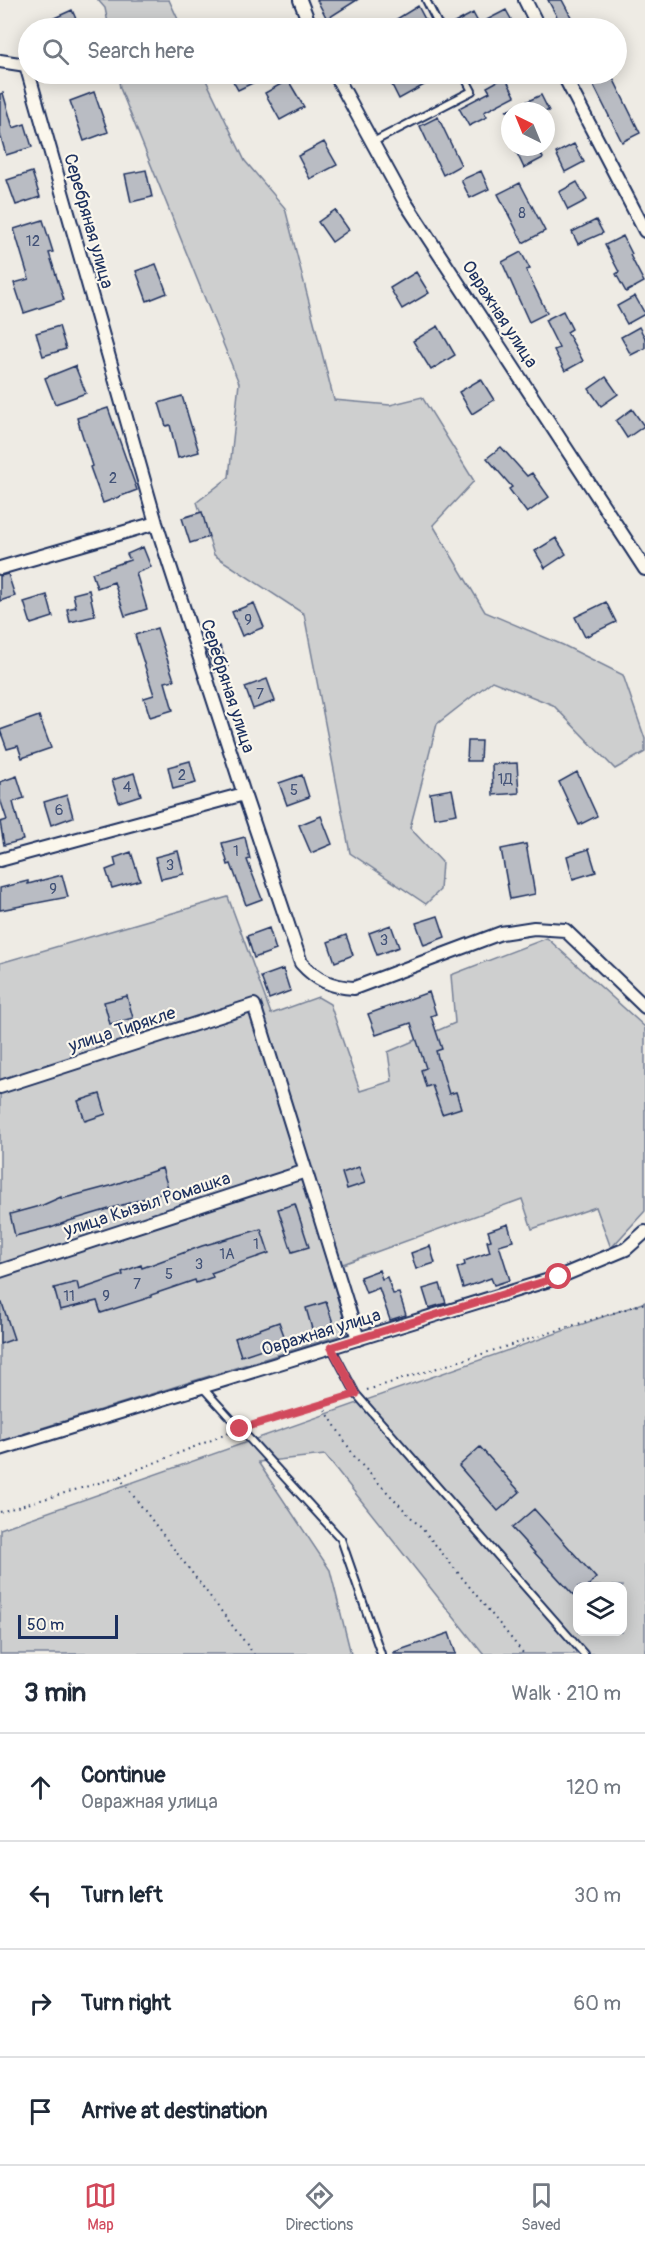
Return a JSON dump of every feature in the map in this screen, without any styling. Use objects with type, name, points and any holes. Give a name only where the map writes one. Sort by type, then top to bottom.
[{"type":"street","points":[[300,0],[307,18]]},
{"type":"street","points":[[525,0],[534,18]]},
{"type":"street","name":"Серебряная улица","points":[[0,61],[18,64]]},
{"type":"street","name":"Серебряная улица","points":[[31,84],[156,523],[301,963],[312,975],[325,982],[339,988],[354,988],[501,933],[534,928],[565,930],[645,1007]]},
{"type":"street","name":"Овражная улица","points":[[341,84],[405,202],[645,569]]},
{"type":"street","points":[[568,84],[645,231]]},
{"type":"street","points":[[0,568],[156,523]]},
{"type":"street","points":[[0,860],[244,794]]},
{"type":"street","name":"улица Тирякле","points":[[0,1087],[254,1005],[306,1171]]},
{"type":"street","points":[[306,1171],[358,1339]]},
{"type":"street","name":"улица Кызыл Ромашка","points":[[0,1270],[306,1171]]},
{"type":"street","name":"Овражная улица","points":[[0,1449],[559,1277],[626,1249],[645,1232]]},
{"type":"lane","points":[[426,0],[435,18]]},
{"type":"lane","points":[[373,142],[472,91],[468,84]]},
{"type":"lane","points":[[331,1347],[356,1394],[584,1654]]},
{"type":"lane","points":[[202,1387],[341,1539],[381,1654]]},
{"type":"path","points":[[0,1512],[119,1477],[240,1429],[645,1303]]},
{"type":"path","points":[[321,1404],[357,1459],[425,1532],[524,1654]]},
{"type":"path","points":[[119,1477],[254,1654]]},
{"type":"shaded area","points":[[98,0],[169,0],[177,18],[107,18],[105,8]]},
{"type":"shaded area","points":[[119,84],[208,84],[245,161],[285,208],[334,400],[390,405],[422,397],[474,481],[433,525],[485,612],[563,645],[623,675],[645,739],[645,752],[615,769],[553,705],[492,681],[437,724],[410,828],[442,862],[440,890],[426,904],[350,853],[304,614],[214,555],[197,502],[229,477],[239,383]]},
{"type":"shaded area","points":[[228,897],[271,1014],[318,997],[330,1004],[360,1091],[392,1081],[388,1052],[455,1023],[451,975],[547,938],[645,1027],[645,1211],[611,1248],[596,1207],[532,1229],[522,1199],[329,1269],[348,1333],[0,1441],[0,963]]},
{"type":"shaded area","points":[[645,1302],[645,1654],[483,1654],[325,1455],[258,1462],[330,1570],[351,1654],[0,1654],[0,1529]]},
{"type":"building","points":[[317,0],[357,0],[329,18]]},
{"type":"building","points":[[548,0],[562,0],[572,18],[555,18],[557,17]]},
{"type":"building","points":[[418,6],[424,18],[398,18]]},
{"type":"building","points":[[72,10],[76,18],[54,18]]},
{"type":"building","points":[[506,10],[510,18],[491,18]]},
{"type":"building","points":[[473,13],[476,18],[464,18]]},
{"type":"building","points":[[235,84],[250,84],[238,90]]},
{"type":"building","points":[[281,84],[290,84],[304,107],[280,120],[265,93]]},
{"type":"building","points":[[392,84],[426,84],[399,99]]},
{"type":"building","points":[[492,84],[509,84],[515,96],[484,112],[487,117],[469,126],[459,108],[490,92],[487,87]]},
{"type":"building","points":[[593,84],[616,84],[640,133],[622,142]]},
{"type":"building","points":[[94,92],[108,132],[84,141],[70,101]]},
{"type":"building","points":[[3,93],[13,128],[25,124],[32,147],[6,155],[0,134],[0,94]]},
{"type":"building","points":[[541,95],[544,102],[526,102]]},
{"type":"building","points":[[438,117],[461,165],[443,175],[420,126]]},
{"type":"building","points":[[324,142],[337,165],[310,179],[298,156]]},
{"type":"building","points":[[574,144],[584,162],[565,172],[556,153]]},
{"type":"building","points":[[518,156],[542,156],[543,158],[524,168]]},
{"type":"building","points":[[146,170],[152,197],[131,202],[125,174]]},
{"type":"building","points":[[481,171],[489,189],[470,198],[461,180]]},
{"type":"building","points":[[32,172],[40,197],[16,205],[7,180]]},
{"type":"building","points":[[577,182],[587,200],[568,210],[559,192]]},
{"type":"building","points":[[520,183],[545,231],[523,243],[498,194]]},
{"type":"building","points":[[335,210],[349,230],[332,242],[318,222]]},
{"type":"building","points":[[43,220],[53,252],[49,253],[64,300],[24,313],[14,283],[29,279],[14,229]]},
{"type":"building","points":[[596,220],[603,233],[578,244],[572,232]]},
{"type":"building","points":[[623,236],[644,282],[626,292],[605,245]]},
{"type":"building","points":[[521,252],[530,269],[526,270],[547,313],[529,322],[502,262]]},
{"type":"building","points":[[156,264],[167,293],[147,301],[136,271]]},
{"type":"building","points":[[416,272],[429,293],[402,309],[390,288]]},
{"type":"building","points":[[635,296],[645,314],[627,324],[617,306]]},
{"type":"building","points":[[563,311],[572,329],[567,332],[583,361],[565,371],[554,350],[559,348],[545,320]]},
{"type":"building","points":[[59,326],[66,349],[43,356],[36,333]]},
{"type":"building","points":[[438,326],[455,355],[431,370],[413,341]]},
{"type":"building","points":[[639,327],[645,338],[645,348],[631,355],[621,337]]},
{"type":"building","points":[[75,366],[86,393],[55,404],[45,378]]},
{"type":"building","points":[[606,377],[618,394],[601,406],[589,389]]},
{"type":"building","points":[[481,379],[494,400],[472,414],[459,392]]},
{"type":"building","points":[[182,396],[199,452],[178,458],[170,425],[166,426],[159,403]]},
{"type":"building","points":[[108,408],[137,490],[103,503],[90,467],[92,466],[77,418]]},
{"type":"building","points":[[632,409],[644,426],[627,438],[616,421]]},
{"type":"building","points":[[501,447],[527,476],[532,473],[549,497],[527,513],[509,489],[512,487],[487,458]]},
{"type":"building","points":[[202,512],[209,537],[190,543],[182,518]]},
{"type":"building","points":[[556,538],[566,554],[545,568],[535,551]]},
{"type":"building","points":[[143,547],[151,567],[136,573],[147,609],[125,616],[114,582],[97,588],[92,573],[130,560],[127,554]]},
{"type":"building","points":[[8,574],[15,596],[0,601],[0,576]]},
{"type":"building","points":[[89,590],[95,616],[70,622],[67,609],[76,607],[73,594]]},
{"type":"building","points":[[47,595],[53,617],[31,624],[24,602]]},
{"type":"building","points":[[606,602],[616,622],[585,637],[575,617]]},
{"type":"building","points":[[254,603],[264,627],[242,636],[232,612]]},
{"type":"building","points":[[157,628],[174,680],[165,682],[173,710],[150,717],[144,698],[154,695],[135,635]]},
{"type":"building","points":[[220,646],[228,667],[215,672],[207,651]]},
{"type":"building","points":[[267,679],[275,701],[253,709],[245,687]]},
{"type":"building","points":[[39,716],[51,748],[22,758],[18,746],[7,749],[0,730]]},
{"type":"building","points":[[468,741],[481,741],[480,761],[467,761]]},
{"type":"building","points":[[190,761],[196,783],[173,789],[168,767]]},
{"type":"building","points":[[517,763],[519,793],[493,795],[492,764]]},
{"type":"building","points":[[577,772],[597,816],[579,825],[559,782]]},
{"type":"building","points":[[134,773],[141,795],[119,802],[112,780]]},
{"type":"building","points":[[302,775],[309,797],[287,805],[279,783]]},
{"type":"building","points":[[17,776],[24,798],[13,802],[23,840],[4,845],[0,822],[7,820],[0,799],[0,782]]},
{"type":"building","points":[[452,789],[457,814],[434,818],[430,793]]},
{"type":"building","points":[[67,795],[73,817],[51,825],[44,802]]},
{"type":"building","points":[[321,816],[332,844],[311,853],[299,825]]},
{"type":"building","points":[[245,837],[250,859],[247,860],[262,899],[246,905],[231,864],[228,865],[222,843]]},
{"type":"building","points":[[526,844],[535,894],[510,899],[501,849]]},
{"type":"building","points":[[589,849],[596,872],[573,879],[567,856]]},
{"type":"building","points":[[178,851],[184,874],[161,879],[155,857]]},
{"type":"building","points":[[131,852],[140,880],[112,888],[106,870],[116,866],[114,858]]},
{"type":"building","points":[[62,875],[68,897],[0,910],[0,888],[28,881],[28,884]]},
{"type":"building","points":[[438,916],[445,937],[424,945],[416,923]]},
{"type":"building","points":[[391,925],[399,947],[377,955],[369,933]]},
{"type":"building","points":[[269,928],[276,950],[254,958],[247,936]]},
{"type":"building","points":[[346,935],[353,955],[335,962],[328,942]]},
{"type":"building","points":[[283,969],[290,991],[269,999],[261,977]]},
{"type":"building","points":[[429,992],[436,1014],[431,1016],[442,1049],[436,1051],[449,1094],[456,1092],[461,1108],[442,1114],[432,1085],[426,1087],[421,1070],[426,1068],[411,1023],[376,1035],[368,1014]]},
{"type":"building","points":[[127,996],[133,1018],[110,1024],[104,1002]]},
{"type":"building","points":[[100,1094],[106,1114],[85,1121],[78,1101]]},
{"type":"building","points":[[359,1167],[365,1183],[347,1189],[342,1173]]},
{"type":"building","points":[[162,1168],[169,1191],[51,1228],[15,1236],[10,1214],[43,1205],[61,1197],[61,1199],[110,1186]]},
{"type":"building","points":[[295,1204],[309,1247],[292,1252],[278,1209]]},
{"type":"building","points":[[508,1224],[513,1241],[499,1245],[510,1280],[494,1285],[491,1278],[463,1288],[457,1268],[465,1265],[464,1261],[490,1252],[487,1241],[491,1240],[488,1231]]},
{"type":"building","points":[[261,1229],[269,1253],[211,1273],[213,1277],[196,1283],[195,1280],[101,1313],[97,1301],[60,1310],[54,1288],[77,1282],[79,1290],[123,1275],[122,1272],[141,1265],[142,1268],[202,1246]]},
{"type":"building","points":[[430,1246],[435,1263],[416,1269],[411,1253]]},
{"type":"building","points":[[379,1270],[382,1279],[387,1277],[393,1294],[399,1293],[406,1315],[390,1320],[379,1288],[366,1293],[360,1277]]},
{"type":"building","points":[[440,1284],[446,1303],[429,1308],[423,1289]]},
{"type":"building","points":[[326,1302],[335,1329],[314,1336],[306,1308]]},
{"type":"building","points":[[0,1303],[2,1303],[14,1339],[0,1344]]},
{"type":"building","points":[[279,1322],[286,1341],[241,1356],[235,1338]]},
{"type":"building","points":[[480,1447],[520,1492],[498,1511],[459,1466]]},
{"type":"building","points":[[534,1509],[596,1578],[592,1582],[573,1582],[573,1595],[512,1528]]},
{"type":"building","points":[[449,1633],[456,1654],[394,1654],[394,1652]]},
{"type":"route","points":[[240,1429],[356,1394],[331,1347],[559,1277]]}]
